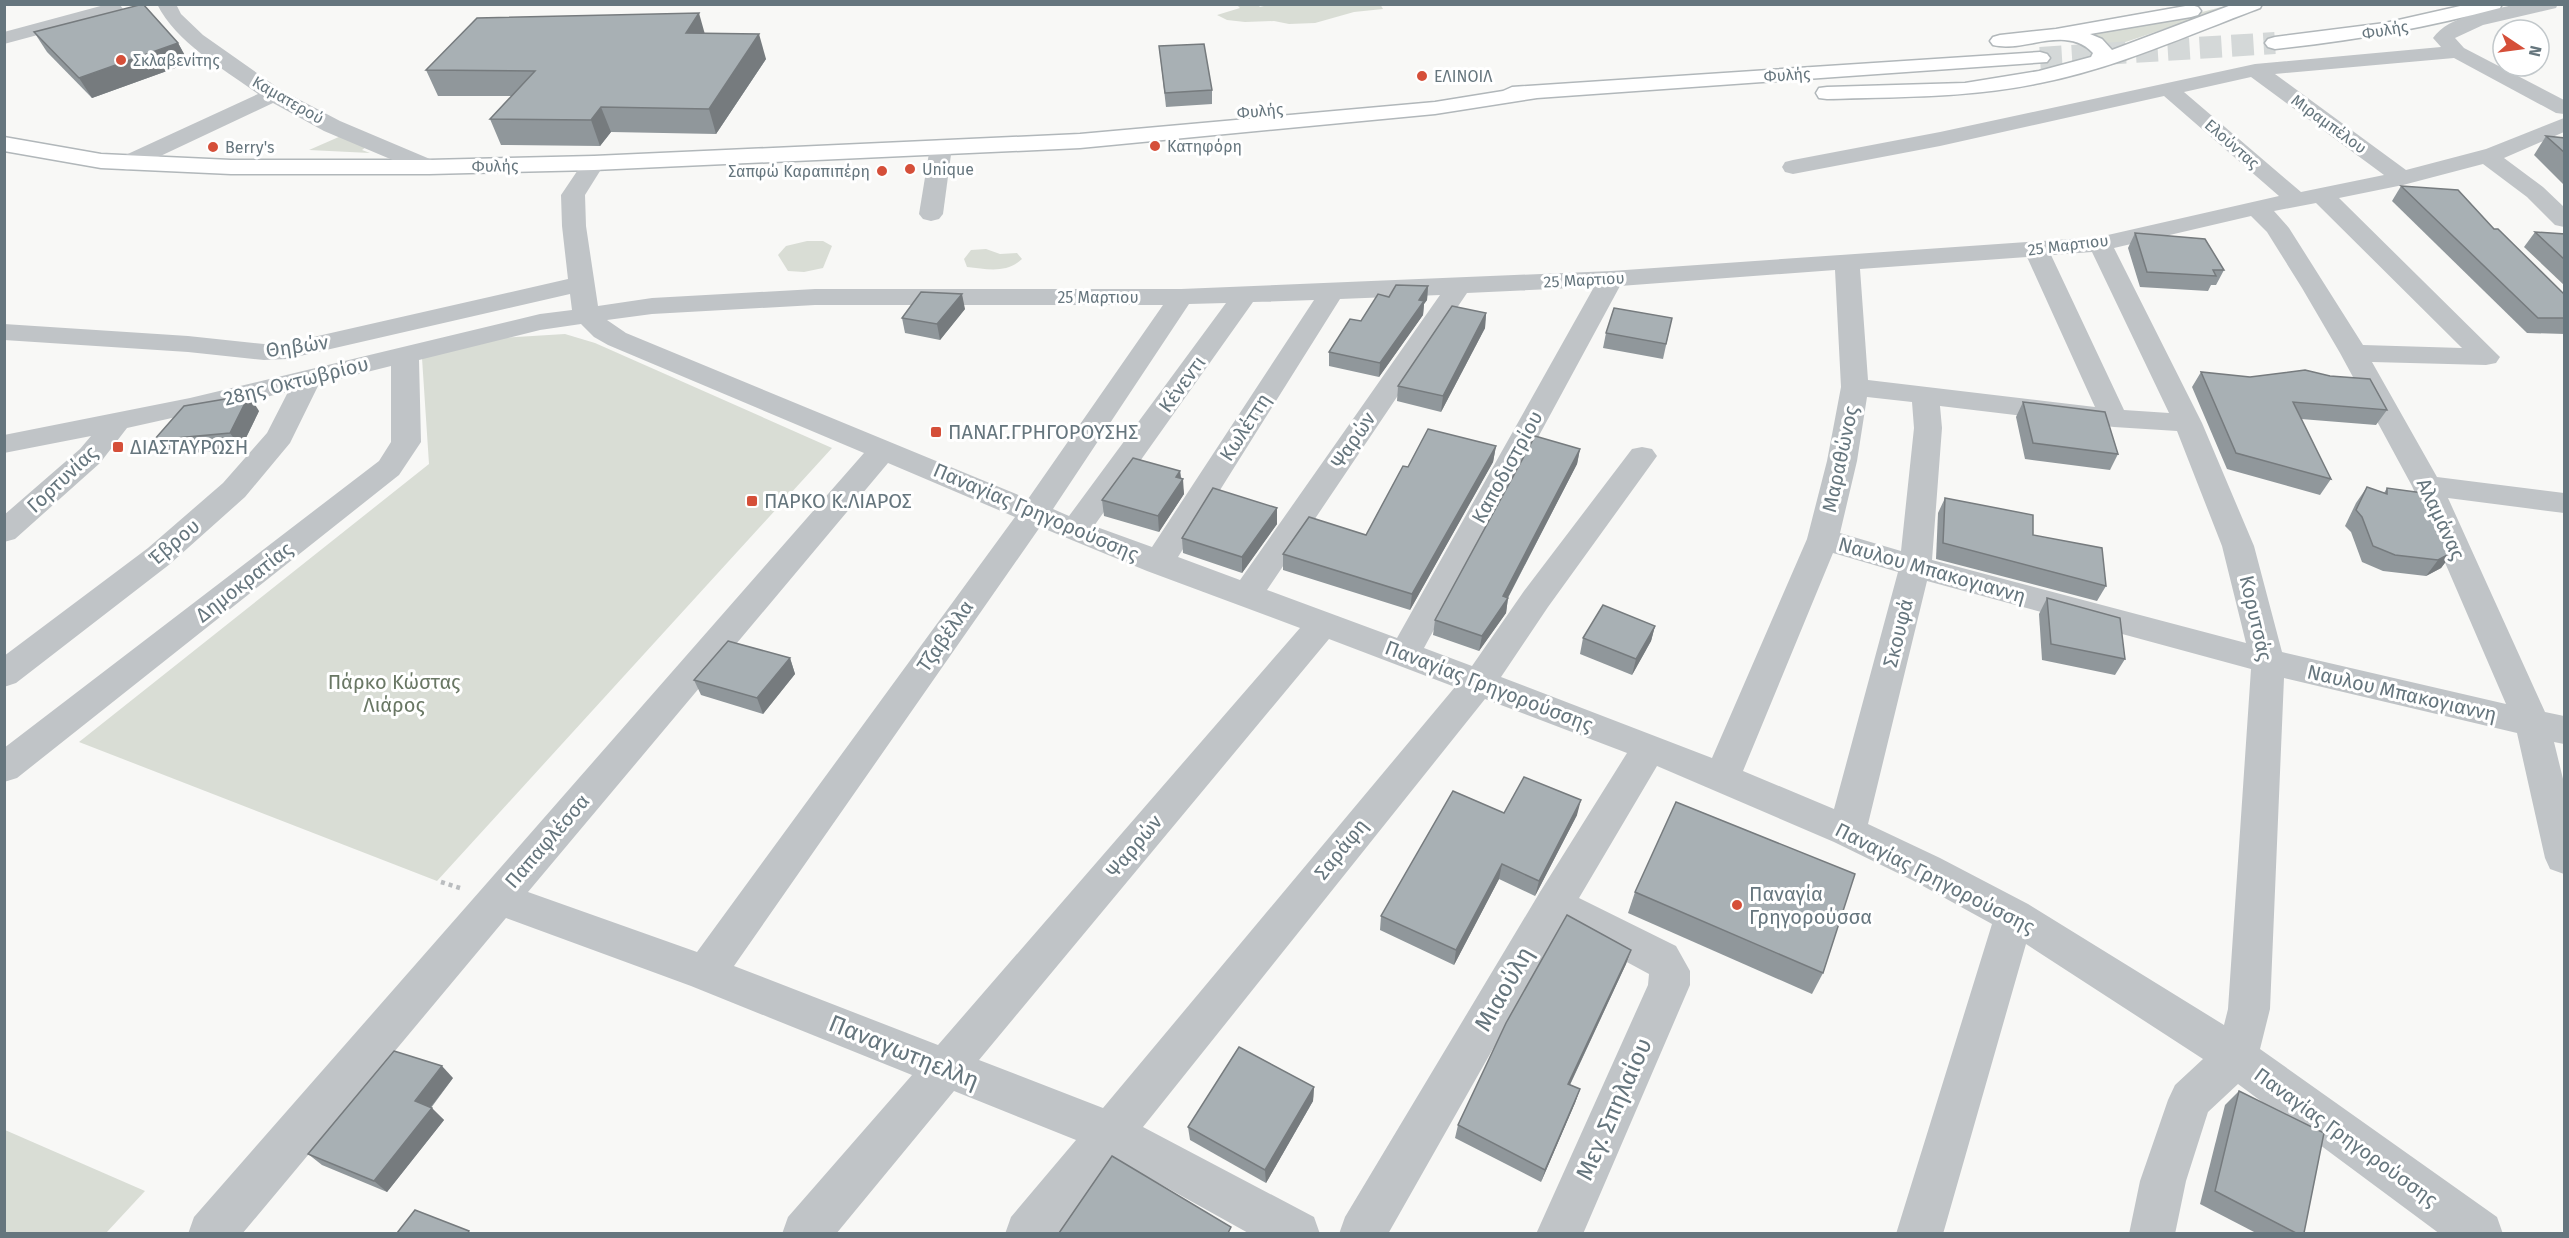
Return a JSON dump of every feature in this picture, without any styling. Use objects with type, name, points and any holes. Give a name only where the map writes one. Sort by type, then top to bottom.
[{"type":"main road","points":[[1480,94],[1523,79],[1864,54],[2050,34],[2179,14],[2219,4]]},
{"type":"main road","name":"Φυλής","points":[[2276,42],[2365,34],[2432,21],[2493,4]]},
{"type":"main road","points":[[1436,108],[1603,99],[1965,89],[2040,77],[2100,61],[2252,5]]},
{"type":"main road","points":[[2050,34],[2074,36],[2093,42],[2103,52],[2100,61]]},
{"type":"main road","name":"Φυλής","points":[[987,145],[1116,124],[1422,96],[1534,92],[2040,58]]},
{"type":"main road","name":"Φυλής","points":[[4,144],[66,156],[127,163],[231,167],[429,167],[594,163],[1119,138],[1436,108],[1534,92]]},
{"type":"street","name":"Καματερού","points":[[166,4],[173,17],[196,39],[273,95],[332,126],[429,167]]},
{"type":"street","points":[[2556,11],[2527,8],[2453,29],[2443,38],[2457,52],[2565,108]]},
{"type":"street","points":[[4,38],[113,9]]},
{"type":"street","points":[[1793,167],[1940,139],[2255,70],[2457,52]]},
{"type":"street","name":"Μιραμπέλου","points":[[2255,70],[2414,175],[2448,190]]},
{"type":"street","name":"Ελούντας","points":[[2167,88],[2309,196],[2486,357],[2354,353]]},
{"type":"street","points":[[127,163],[273,95]]},
{"type":"street","name":"25 Μαρτιου","points":[[585,299],[711,302],[815,297],[1245,295],[1611,279],[2036,250],[2100,244],[2162,226],[2414,175],[2487,156],[2565,124]]},
{"type":"street","points":[[931,214],[941,147]]},
{"type":"street","points":[[2487,156],[2535,192],[2565,220]]},
{"type":"street","points":[[585,299],[574,226],[573,195],[594,163]]},
{"type":"street","name":"Αλαμάνας","points":[[2257,208],[2277,228],[2354,353],[2427,486],[2532,723],[2565,858]]},
{"type":"street","name":"Κορυτσάς","points":[[2100,244],[2188,423],[2238,546],[2268,662],[2249,1009],[2236,1057]]},
{"type":"street","points":[[2036,250],[2114,418]]},
{"type":"street","name":"Μαραθώνος","points":[[1722,777],[1823,539],[1842,460],[1855,387],[1846,263]]},
{"type":"street","name":"Καποδιστρίου","points":[[1404,655],[1611,279]]},
{"type":"street","name":"Ψαρών","points":[[1246,596],[1460,285]]},
{"type":"street","name":"Κωλέττη","points":[[1158,563],[1332,292]]},
{"type":"street","name":"Κένεντι","points":[[1076,530],[1245,295]]},
{"type":"street","name":"Τζαβέλλα","points":[[705,973],[1035,512],[1181,297]]},
{"type":"street","name":"Θηβών","points":[[4,332],[188,344],[264,352],[287,351],[585,299]]},
{"type":"street","name":"28ης Οκτωβρίου","points":[[4,444],[116,423],[540,322],[585,299]]},
{"type":"street","name":"Παναγίας Γρηγορούσσης","points":[[585,299],[603,331],[632,347],[1158,563],[1650,747],[1847,831],[1926,869],[2014,916],[2236,1057],[2462,1228]]},
{"type":"street","name":"Δημοκρατίας","points":[[4,768],[389,468],[406,442],[405,354]]},
{"type":"street","name":"Έβρου","points":[[4,674],[159,556],[234,490],[280,437],[308,379]]},
{"type":"street","points":[[1855,387],[2114,418],[2188,423]]},
{"type":"street","name":"Σκουφά","points":[[1847,831],[1915,567],[1928,428],[1925,396]]},
{"type":"street","name":"Γορτυνίας","points":[[4,532],[90,456],[116,423]]},
{"type":"street","name":"Παπαφλέσσα","points":[[211,1233],[884,449]]},
{"type":"street","name":"Σαράφη","points":[[1028,1233],[1479,682],[1536,599],[1642,456]]},
{"type":"street","points":[[2427,486],[2565,502]]},
{"type":"street","name":"Ναυλου Μπακογιαννη","points":[[1823,539],[1915,567],[2268,662],[2565,730]]},
{"type":"street","name":"Ψαρρών","points":[[805,1233],[1323,623]]},
{"type":"street","name":"Μιαούλη","points":[[1362,1233],[1554,904],[1650,747]]},
{"type":"street","name":"Παναγωτηελλη","points":[[498,898],[705,973],[1109,1132],[1297,1233]]},
{"type":"street","name":"Μεγ. Σπηλαίου","points":[[1554,904],[1662,959],[1670,971],[1669,985],[1558,1233]]},
{"type":"street","points":[[1919,1233],[2014,916]]},
{"type":"street","points":[[2152,1233],[2163,1181],[2190,1100],[2236,1057]]},
{"type":"green space","points":[[1272,4],[1380,4],[1383,9],[1354,12],[1315,23],[1289,24],[1274,21],[1227,20],[1217,15],[1240,8],[1237,5],[1258,5],[1260,7]]},
{"type":"green space","points":[[2235,5],[2108,48],[2080,33],[2179,18]]},
{"type":"green space","points":[[341,136],[366,147],[362,150],[370,153],[309,150]]},
{"type":"green space","points":[[807,241],[823,241],[832,246],[823,268],[804,272],[788,271],[778,255],[786,246]]},
{"type":"green space","points":[[986,249],[1000,254],[1017,253],[1022,259],[1003,269],[967,267],[964,259],[971,250]]},
{"type":"green space","name":"Πάρκο Κώστας Λιάρος","points":[[565,334],[595,343],[832,448],[437,881],[79,742],[429,464],[422,358],[499,338]]},
{"type":"green space","points":[[4,1130],[145,1191],[106,1233],[5,1233]]},
{"type":"building","points":[[143,4],[178,43],[79,78],[34,32]]},
{"type":"building","points":[[699,13],[686,33],[759,34],[709,109],[601,107],[591,120],[490,119],[535,71],[426,70],[477,18]]},
{"type":"building","points":[[1204,44],[1212,90],[1165,93],[1159,46]]},
{"type":"building","points":[[2546,136],[2565,138],[2565,153]]},
{"type":"building","points":[[2401,186],[2458,190],[2494,229],[2498,229],[2565,295],[2565,318],[2538,318]]},
{"type":"building","points":[[2535,232],[2565,234],[2565,260]]},
{"type":"building","points":[[2135,233],[2205,239],[2224,270],[2213,270],[2216,276],[2147,272]]},
{"type":"building","points":[[1396,285],[1428,286],[1419,300],[1424,301],[1380,363],[1329,352],[1350,319],[1361,321],[1378,294],[1389,297]]},
{"type":"building","points":[[921,292],[962,294],[937,324],[902,318]]},
{"type":"building","points":[[1452,306],[1486,313],[1443,396],[1398,386]]},
{"type":"building","points":[[1614,308],[1672,318],[1666,344],[1606,333]]},
{"type":"building","points":[[2305,370],[2330,376],[2370,379],[2387,410],[2293,402],[2331,479],[2236,453],[2201,372],[2250,377]]},
{"type":"building","points":[[249,395],[230,433],[154,440],[184,406]]},
{"type":"building","points":[[2023,402],[2105,412],[2118,454],[2033,443]]},
{"type":"building","points":[[1428,429],[1496,446],[1412,594],[1283,554],[1309,517],[1366,535],[1403,466],[1408,467]]},
{"type":"building","points":[[1535,436],[1580,449],[1503,596],[1508,598],[1482,636],[1435,620]]},
{"type":"building","points":[[1133,458],[1180,471],[1176,477],[1183,479],[1158,516],[1102,500]]},
{"type":"building","points":[[2367,487],[2387,494],[2387,488],[2423,493],[2428,498],[2453,552],[2438,560],[2395,555],[2373,546],[2362,517],[2356,510]]},
{"type":"building","points":[[1213,488],[1277,508],[1242,557],[1182,538]]},
{"type":"building","points":[[1945,498],[2033,515],[2033,535],[2102,548],[2106,586],[1943,543]]},
{"type":"building","points":[[2047,598],[2120,618],[2125,659],[2051,644]]},
{"type":"building","points":[[1603,605],[1655,626],[1636,659],[1583,638]]},
{"type":"building","points":[[728,641],[790,658],[757,698],[694,680]]},
{"type":"building","points":[[1524,777],[1581,800],[1539,881],[1502,864],[1456,950],[1381,916],[1453,791],[1504,813]]},
{"type":"building","name":"Παναγία Γρηγορούσσα","points":[[1676,802],[1855,874],[1823,973],[1635,892]]},
{"type":"building","points":[[1567,915],[1631,950],[1568,1084],[1580,1089],[1545,1170],[1458,1125],[1506,1023]]},
{"type":"building","points":[[1239,1047],[1314,1087],[1265,1170],[1188,1127]]},
{"type":"building","points":[[394,1051],[442,1066],[415,1101],[432,1108],[374,1181],[308,1154]]},
{"type":"building","points":[[2239,1091],[2324,1133],[2304,1233],[2296,1233],[2215,1191]]},
{"type":"building","points":[[1112,1156],[1231,1227],[1228,1233],[1059,1233]]},
{"type":"building","points":[[415,1210],[469,1231],[468,1233],[397,1233]]},
{"type":"tunnel","points":[[2040,58],[2275,43]]},
{"type":"place","name":"Σκλαβενίτης","points":[[121,60]]},
{"type":"place","name":"ΕΛΙΝΟΙΛ","points":[[1422,76]]},
{"type":"place","name":"Κατηφόρη","points":[[1155,146]]},
{"type":"place","name":"Berry's","points":[[213,147]]},
{"type":"place","name":"Unique","points":[[910,169]]},
{"type":"place","name":"Σαπφώ Καραπιπέρη","points":[[882,171]]},
{"type":"place","name":"ΠΑΝΑΓ.ΓΡΗΓΟΡΟΥΣΗΣ","points":[[936,432]]},
{"type":"place","name":"ΔΙΑΣΤΑΥΡΩΣΗ","points":[[118,447]]},
{"type":"place","name":"ΠΑΡΚΟ Κ.ΛΙΑΡΟΣ","points":[[752,501]]},
{"type":"place","name":"Παναγία Γρηγορούσσα","points":[[1737,905]]}]
